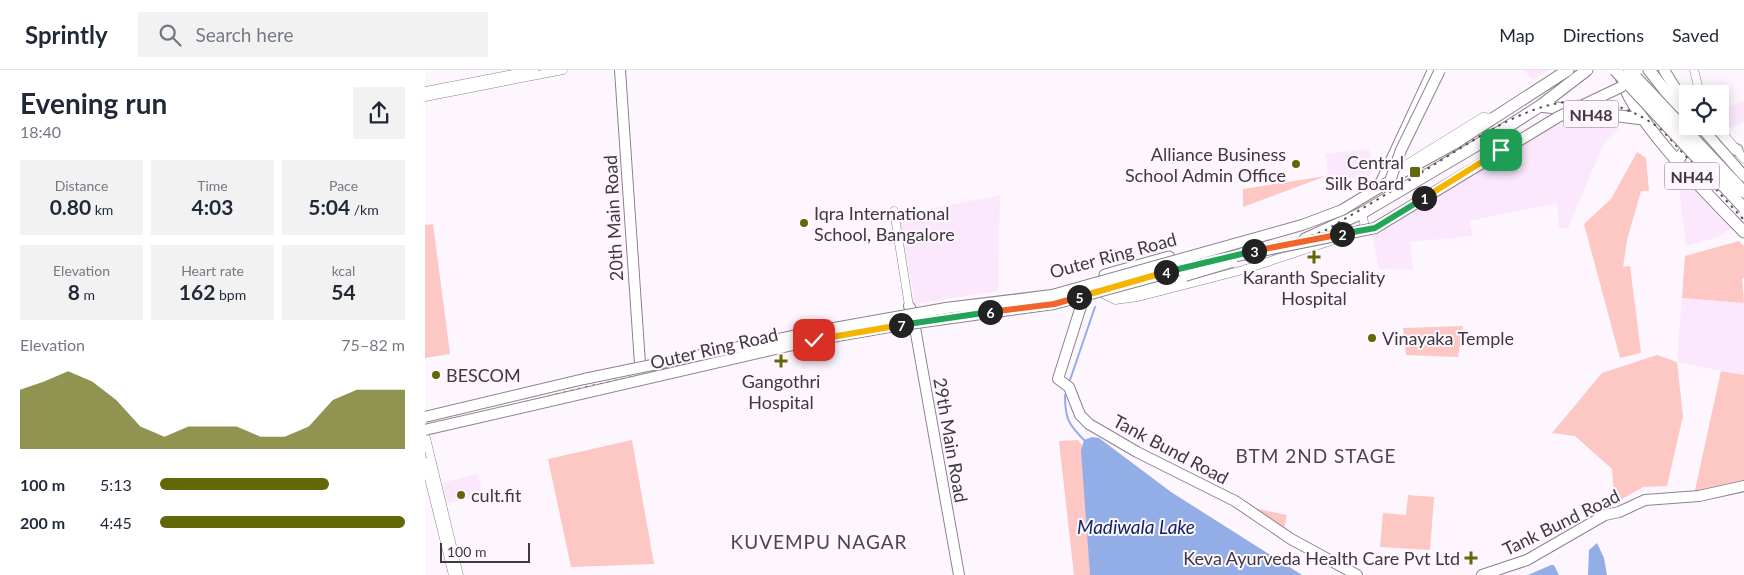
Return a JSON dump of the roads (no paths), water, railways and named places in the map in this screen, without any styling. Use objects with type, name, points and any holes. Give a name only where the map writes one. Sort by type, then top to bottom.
[{"type":"highway","name":"Outer Ring Road","points":[[425,432],[724,362],[839,338],[912,325],[1058,307],[1291,244],[1315,236],[1362,213],[1540,106],[1587,70]]},
{"type":"highway","points":[[1615,70],[1744,208]]},
{"type":"highway","name":"NH44","points":[[1620,70],[1626,90],[1643,119],[1677,160],[1744,232]]},
{"type":"highway","points":[[1629,70],[1744,192]]},
{"type":"highway","points":[[1649,70],[1679,105]]},
{"type":"highway","name":"Outer Ring Road","points":[[425,416],[640,364],[910,310],[1053,290],[1089,281],[1133,266],[1297,224],[1353,200],[1495,118],[1564,72]]},
{"type":"highway","name":"NH48","points":[[1540,106],[1598,115],[1643,119]]},
{"type":"highway","points":[[1658,138],[1679,121]]},
{"type":"highway","points":[[1677,160],[1693,135]]},
{"type":"highway","name":"NH44","points":[[1715,135],[1723,144],[1740,155]]},
{"type":"highway","points":[[1333,242],[1338,225]]},
{"type":"main road","name":"20th Main Road","points":[[620,70],[640,364]]},
{"type":"main road","points":[[1380,184],[1433,70]]},
{"type":"main road","points":[[425,416],[584,379],[812,332],[945,308],[1052,295],[1302,225],[1342,210],[1390,181],[1401,150],[1440,70]]},
{"type":"main road","points":[[425,432],[814,340],[895,326],[1054,304],[1140,279],[1263,249],[1375,228],[1558,117],[1621,87],[1637,70]]},
{"type":"main road","points":[[1664,70],[1679,99]]},
{"type":"main road","points":[[1705,135],[1744,176]]},
{"type":"main road","points":[[1106,293],[1118,294],[1185,276],[1230,263],[1263,249]]},
{"type":"main road","name":"Tank Bund Road","points":[[1083,300],[1058,379],[1069,387],[1080,415],[1089,424],[1137,452],[1235,501],[1291,539],[1357,575]]},
{"type":"main road","name":"29th Main Road","points":[[910,310],[952,575]]},
{"type":"main road","name":"29th Main Road","points":[[912,325],[959,575]]},
{"type":"main road","name":"Tank Bund Road","points":[[1482,575],[1527,560],[1605,515],[1619,512],[1636,503],[1645,500],[1699,496],[1744,486]]},
{"type":"street","points":[[425,91],[534,70]]},
{"type":"street","points":[[425,97],[563,70]]},
{"type":"street","points":[[1694,70],[1698,85]]},
{"type":"street","points":[[1724,135],[1740,155]]},
{"type":"street","name":"29th Main Road","points":[[894,211],[910,310]]},
{"type":"street","points":[[1106,293],[1115,300],[1141,296],[1243,270],[1333,242],[1365,227],[1362,213]]},
{"type":"street","points":[[425,432],[459,575]]},
{"type":"street","points":[[425,462],[453,575]]},
{"type":"water","name":"Madiwala Lake","points":[[1092,437],[1099,438],[1171,492],[1302,575],[1090,575],[1081,450],[1084,440]]},
{"type":"water","points":[[1597,543],[1604,558],[1607,575],[1588,575],[1589,550]]},
{"type":"water","points":[[1554,565],[1559,575],[1528,575]]},
{"type":"waterway","points":[[1070,380],[1095,307]]},
{"type":"waterway","points":[[1065,395],[1069,420],[1084,440]]},
{"type":"railway","points":[[425,427],[587,387],[812,338],[895,323],[1054,302],[1217,256],[1295,242],[1326,230],[1496,127],[1523,114],[1549,105],[1576,101],[1604,103],[1632,112],[1662,130],[1744,220]]},
{"type":"place","name":"Alliance Business School Admin Office","points":[[1296,164]]},
{"type":"place","name":"Central Silk Board","points":[[1415,172]]},
{"type":"place","name":"Iqra International School, Bangalore","points":[[804,223]]},
{"type":"place","name":"Karanth Speciality Hospital","points":[[1314,257]]},
{"type":"place","name":"Vinayaka Temple","points":[[1372,338]]},
{"type":"place","name":"Gangothri Hospital","points":[[781,361]]},
{"type":"place","name":"BESCOM","points":[[436,375]]},
{"type":"place","name":"cult.fit","points":[[461,495]]},
{"type":"place","name":"Keva Ayurveda Health Care Pvt Ltd","points":[[1471,558]]},
{"type":"district","name":"BTM 2ND STAGE","points":[[1316,455]]},
{"type":"district","name":"KUVEMPU NAGAR","points":[[819,541]]}]
